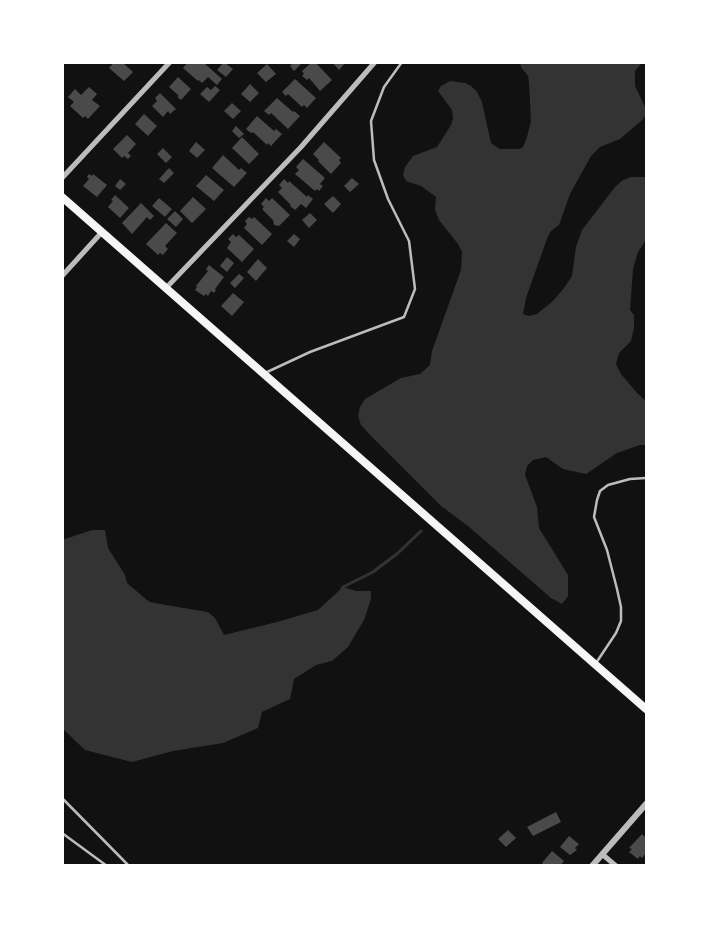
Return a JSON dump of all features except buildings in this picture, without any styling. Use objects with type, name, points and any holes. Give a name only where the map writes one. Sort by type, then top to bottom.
[{"type":"main road","points":[[62,197],[646,709]]},
{"type":"street","points":[[62,178],[170,62]]},
{"type":"street","points":[[166,288],[301,147],[375,62]]},
{"type":"street","points":[[62,276],[102,232]]},
{"type":"street","points":[[592,866],[646,804]]},
{"type":"street","points":[[602,854],[616,866]]},
{"type":"lane","points":[[264,374],[310,352],[404,317],[415,289],[409,241],[388,199],[374,160],[371,121],[384,87],[402,62]]},
{"type":"lane","points":[[595,665],[616,633],[621,621],[621,607],[607,550],[594,517],[596,500],[600,491],[608,485],[630,479],[646,478]]},
{"type":"lane","points":[[62,798],[129,866]]},
{"type":"lane","points":[[62,834],[107,866]]},
{"type":"shaded area","points":[[520,63],[642,63],[635,71],[635,86],[646,109],[646,115],[641,121],[620,139],[600,147],[591,156],[570,194],[559,225],[548,236],[526,298],[523,314],[529,316],[537,314],[553,301],[564,288],[572,276],[576,247],[582,230],[615,187],[623,180],[631,177],[646,177],[646,240],[638,252],[633,269],[630,310],[634,315],[634,328],[631,341],[619,353],[616,364],[621,374],[646,401],[646,445],[640,445],[617,453],[586,474],[563,469],[546,457],[533,460],[527,466],[525,475],[537,507],[539,528],[568,575],[568,596],[562,604],[551,598],[468,526],[441,506],[370,435],[361,425],[358,416],[360,407],[365,399],[401,378],[420,374],[430,365],[432,351],[461,270],[462,252],[439,220],[435,210],[436,197],[421,186],[406,181],[403,175],[405,167],[413,156],[437,147],[451,125],[453,118],[452,110],[438,91],[441,86],[450,81],[465,83],[471,86],[477,92],[482,102],[491,143],[500,149],[520,149],[523,147],[527,137],[531,121],[528,76]]},
{"type":"shaded area","points":[[92,530],[105,530],[108,548],[125,575],[127,583],[147,600],[208,612],[215,618],[224,635],[318,610],[343,587],[356,591],[371,591],[371,599],[364,620],[348,647],[332,661],[316,665],[294,679],[290,699],[262,712],[258,728],[223,743],[173,751],[132,762],[85,750],[63,729],[62,540]]},
{"type":"waterway","points":[[342,589],[373,572],[398,553],[421,531]]}]
